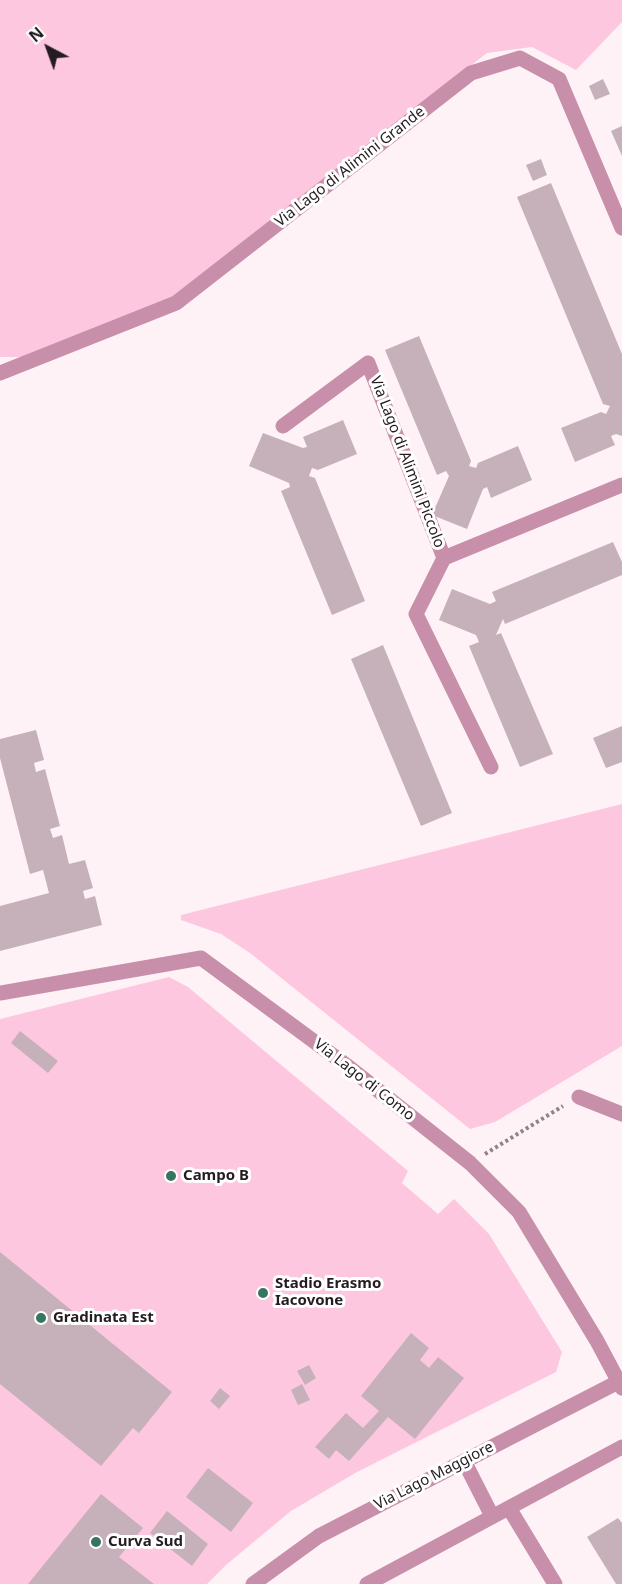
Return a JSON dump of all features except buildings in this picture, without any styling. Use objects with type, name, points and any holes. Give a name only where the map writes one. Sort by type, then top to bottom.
[{"type":"street","name":"Via Lago di Alimini Grande","points":[[0,373],[176,303],[471,73],[520,58],[559,79],[622,228]]},
{"type":"street","name":"Via Lago di Alimini Piccolo","points":[[283,426],[368,363],[444,558]]},
{"type":"street","name":"Via Lago di Alimini Piccolo","points":[[491,767],[416,614],[444,558],[622,485]]},
{"type":"street","name":"Via Lago di Como","points":[[0,993],[201,957],[346,1065],[470,1163],[519,1212],[621,1383]]},
{"type":"street","points":[[579,1097],[622,1114]]},
{"type":"street","name":"Via Lago Maggiore","points":[[253,1584],[319,1536],[621,1383]]},
{"type":"street","points":[[367,1584],[622,1447]]},
{"type":"street","points":[[464,1461],[492,1516]]},
{"type":"street","points":[[509,1508],[555,1584]]},
{"type":"path","points":[[470,1163],[579,1097]]},
{"type":"shaded area","points":[[0,0],[622,0],[622,22],[576,70],[532,47],[487,53],[174,298],[22,357],[0,357]]},
{"type":"shaded area","points":[[622,804],[622,1046],[495,1122],[470,1129],[250,953],[221,934],[181,920],[181,915]]},
{"type":"shaded area","name":"Stadio Erasmo Iacovone","points":[[169,977],[188,987],[408,1171],[402,1183],[438,1214],[454,1199],[489,1234],[562,1352],[556,1372],[357,1472],[291,1511],[226,1565],[207,1584],[0,1584],[0,1019]]},
{"type":"place","name":"Campo B","points":[[171,1176]]},
{"type":"place","name":"Stadio Erasmo Iacovone","points":[[263,1293]]},
{"type":"place","name":"Gradinata Est","points":[[41,1318]]},
{"type":"place","name":"Curva Sud","points":[[96,1542]]}]
